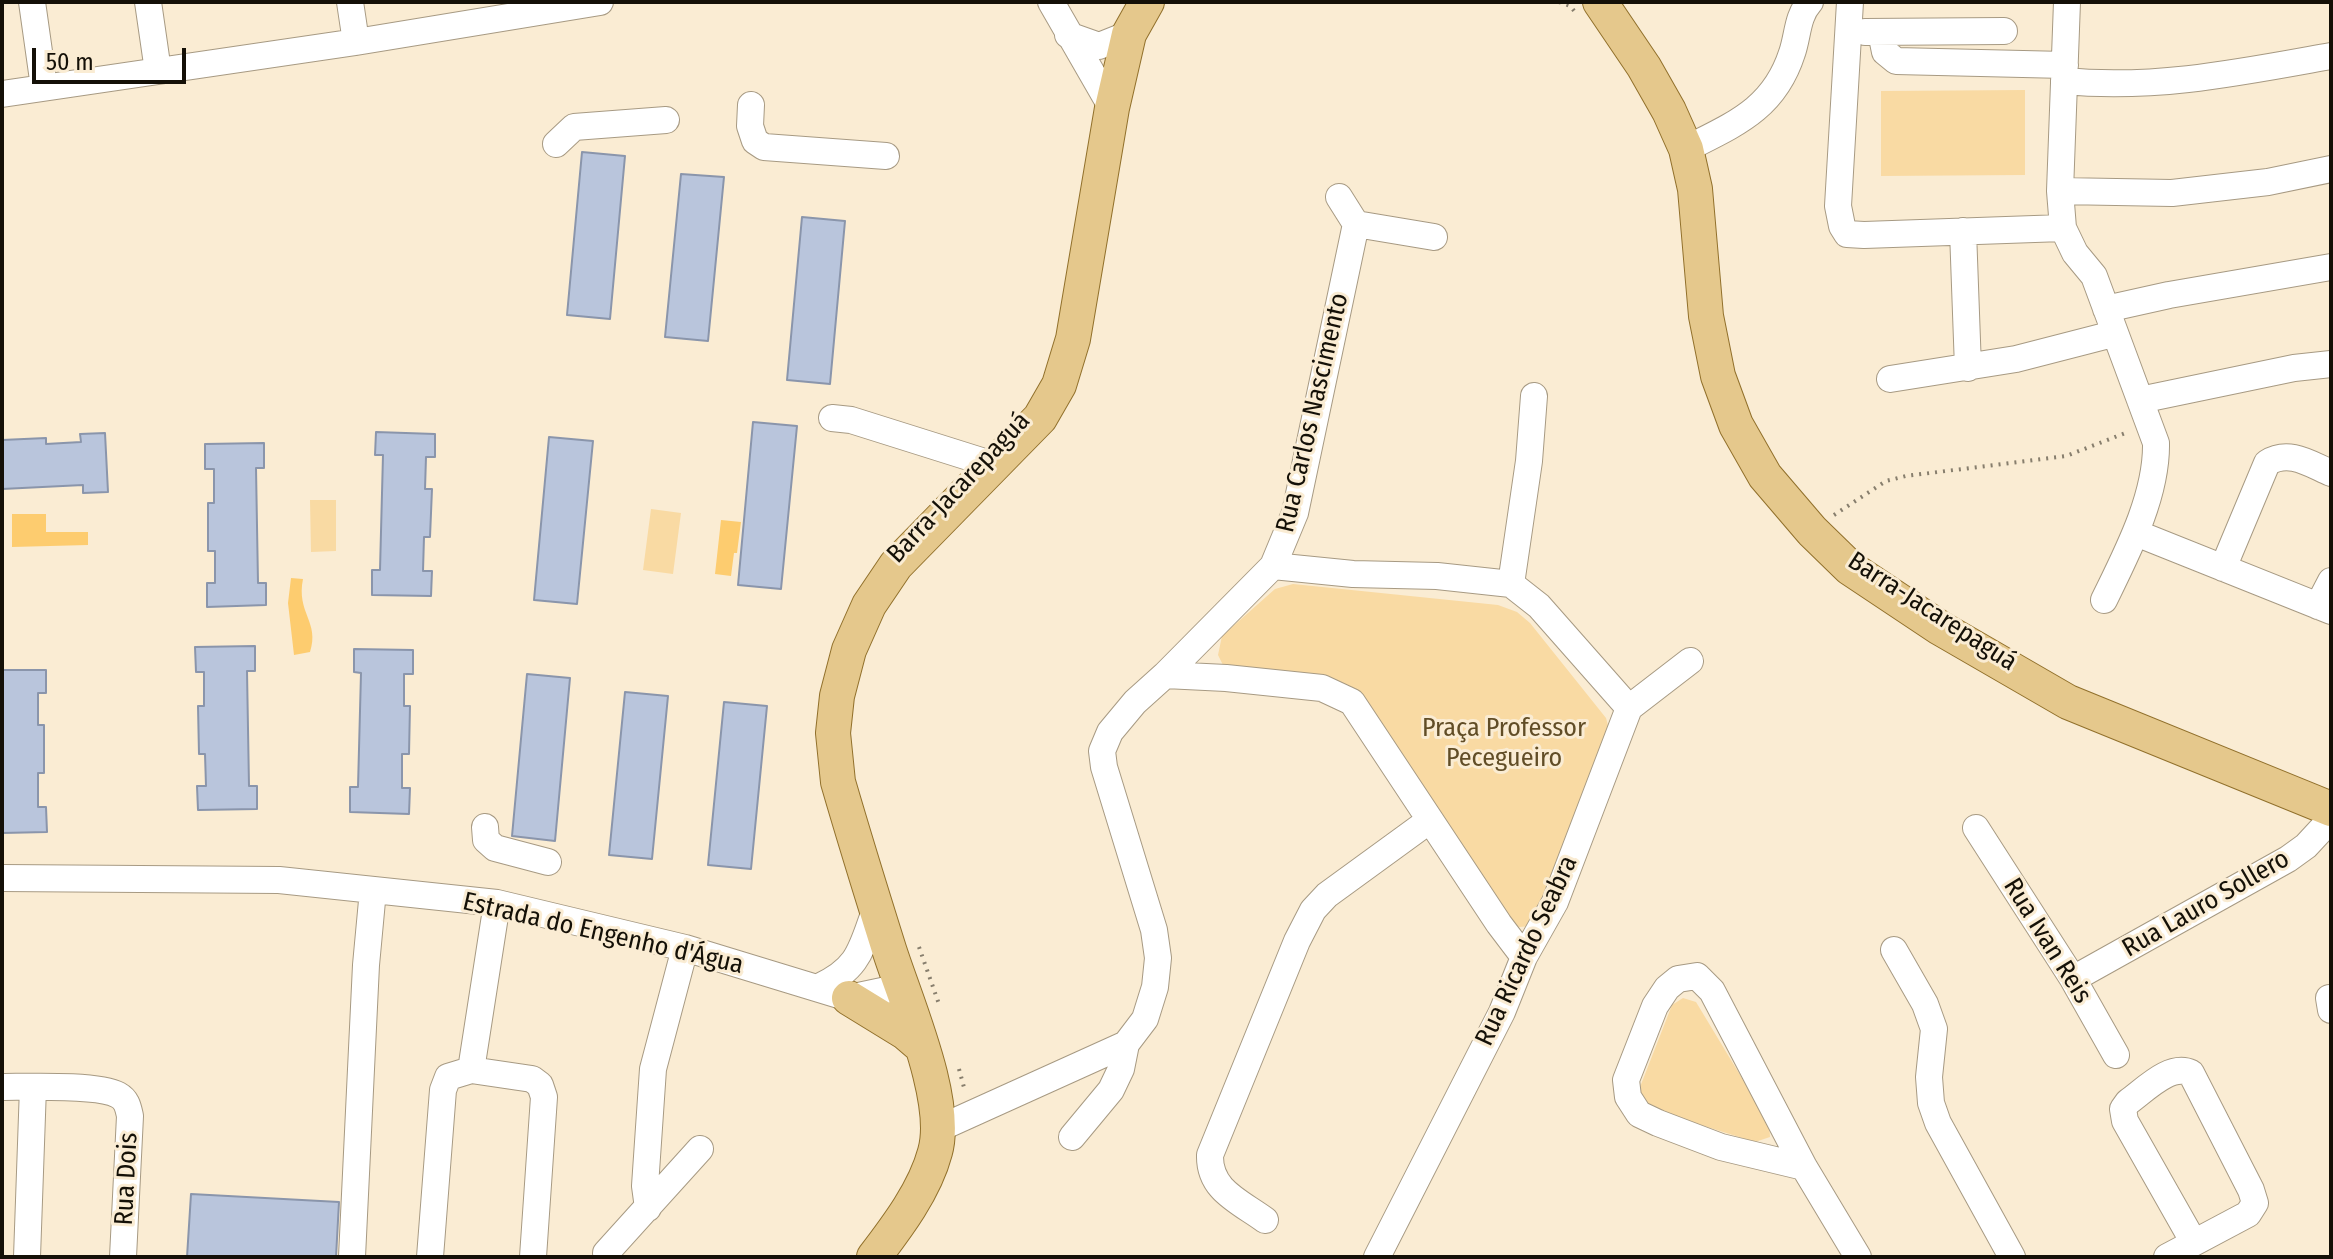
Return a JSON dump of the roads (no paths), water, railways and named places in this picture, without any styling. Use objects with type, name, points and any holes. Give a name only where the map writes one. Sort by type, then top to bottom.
[{"type":"main road","points":[[874,1257],[893,1233],[951,1124],[930,1076],[838,782],[833,733],[837,696],[845,666],[869,605],[896,565],[1040,418],[1059,385],[1073,339],[1112,108],[1129,34],[1147,2]]},
{"type":"main road","points":[[1590,9],[1644,67],[1686,149],[1695,189],[1706,316],[1718,376],[1736,425],[1765,476],[1812,531],[1850,568],[1940,628],[2068,702],[2331,809]]},
{"type":"main road","points":[[2288,790],[2331,794]]},
{"type":"main road","points":[[834,993],[906,1033],[920,1045]]},
{"type":"street","points":[[32,2],[44,87]]},
{"type":"street","points":[[148,2],[158,71]]},
{"type":"street","points":[[350,2],[356,42]]},
{"type":"street","points":[[2,94],[356,42],[600,2]]},
{"type":"street","points":[[1051,2],[1112,108]]},
{"type":"street","points":[[1686,149],[1746,118],[1765,102],[1786,72],[1796,42],[1798,22],[1810,2]]},
{"type":"street","points":[[1850,2],[1838,206],[1847,234],[2063,228]]},
{"type":"street","points":[[2067,2],[2060,191],[2063,228],[2075,253],[2094,276],[2156,443],[2156,460],[2136,533],[2104,600]]},
{"type":"street","points":[[1850,32],[2004,31]]},
{"type":"street","points":[[1881,32],[1885,52],[1896,61],[2064,73],[2138,84],[2193,80],[2331,56]]},
{"type":"street","points":[[1068,35],[1099,46],[1129,34]]},
{"type":"street","points":[[751,105],[750,126],[755,141],[764,147],[886,156]]},
{"type":"street","points":[[556,144],[574,127],[666,120]]},
{"type":"street","points":[[2060,191],[2172,193],[2268,182],[2331,169]]},
{"type":"street","points":[[1339,197],[1356,224],[1434,237]]},
{"type":"street","name":"Rua Carlos Nascimento","points":[[1072,1137],[1111,1090],[1121,1069],[1126,1044],[1145,1019],[1155,987],[1158,958],[1154,930],[1104,767],[1102,751],[1110,732],[1135,702],[1273,566],[1295,513],[1356,224]]},
{"type":"street","points":[[1963,231],[1968,368]]},
{"type":"street","points":[[1890,379],[2016,359],[2169,295],[2331,267]]},
{"type":"street","points":[[2145,412],[2294,368],[2331,364]]},
{"type":"street","points":[[1511,584],[1529,461],[1534,396]]},
{"type":"street","points":[[832,418],[851,420],[994,465]]},
{"type":"street","points":[[2223,568],[2267,463],[2288,456],[2331,473]]},
{"type":"street","points":[[2136,533],[2325,608],[2331,581]]},
{"type":"street","points":[[1273,566],[1511,584],[1539,606],[1629,708],[1690,661]]},
{"type":"street","points":[[1165,675],[1322,688],[1352,702],[1524,957]]},
{"type":"street","name":"Rua Ricardo Seabra","points":[[1377,1257],[1502,1012],[1524,957],[1555,902],[1629,708]]},
{"type":"street","name":"Rua Lauro Sollero","points":[[2073,979],[2288,859],[2306,846],[2331,819]]},
{"type":"street","points":[[1265,1220],[1215,1184],[1210,1155],[1297,941],[1313,910],[1327,895],[1430,820]]},
{"type":"street","points":[[485,827],[486,840],[495,848],[548,862]]},
{"type":"street","name":"Rua Ivan Reis","points":[[1976,828],[2073,979],[2116,1055]]},
{"type":"street","name":"Estrada do Engenho d'Água","points":[[2,878],[279,880],[497,903],[685,948],[834,993],[901,987]]},
{"type":"street","points":[[352,1257],[366,965],[373,890]]},
{"type":"street","points":[[471,1070],[497,903]]},
{"type":"street","points":[[834,993],[839,978],[850,969],[859,954],[876,908]]},
{"type":"street","points":[[648,1208],[645,1186],[653,1069],[685,948]]},
{"type":"street","points":[[1894,950],[1925,1004],[1934,1029],[1929,1077],[1931,1103],[1938,1123],[2012,1257]]},
{"type":"street","points":[[1804,1167],[1721,1147],[1639,1114],[1628,1097],[1626,1080],[1655,1006],[1667,988],[1678,979],[1697,976],[1712,991],[1804,1167],[1858,1257]]},
{"type":"street","points":[[951,1124],[1126,1044]]},
{"type":"street","points":[[430,1257],[443,1090],[448,1077],[471,1070],[532,1079],[540,1085],[544,1097],[533,1257]]},
{"type":"street","points":[[2167,1257],[2248,1214],[2255,1203],[2191,1073],[2174,1070],[2128,1102],[2123,1109],[2125,1121],[2193,1241]]},
{"type":"street","name":"Rua Dois","points":[[2,1087],[93,1090],[116,1094],[127,1102],[130,1116],[123,1257]]},
{"type":"street","points":[[27,1257],[33,1087]]},
{"type":"street","points":[[606,1253],[700,1149]]},
{"type":"park label","name":"Praça Professor Pecegueiro","points":[[1504,744]]}]
